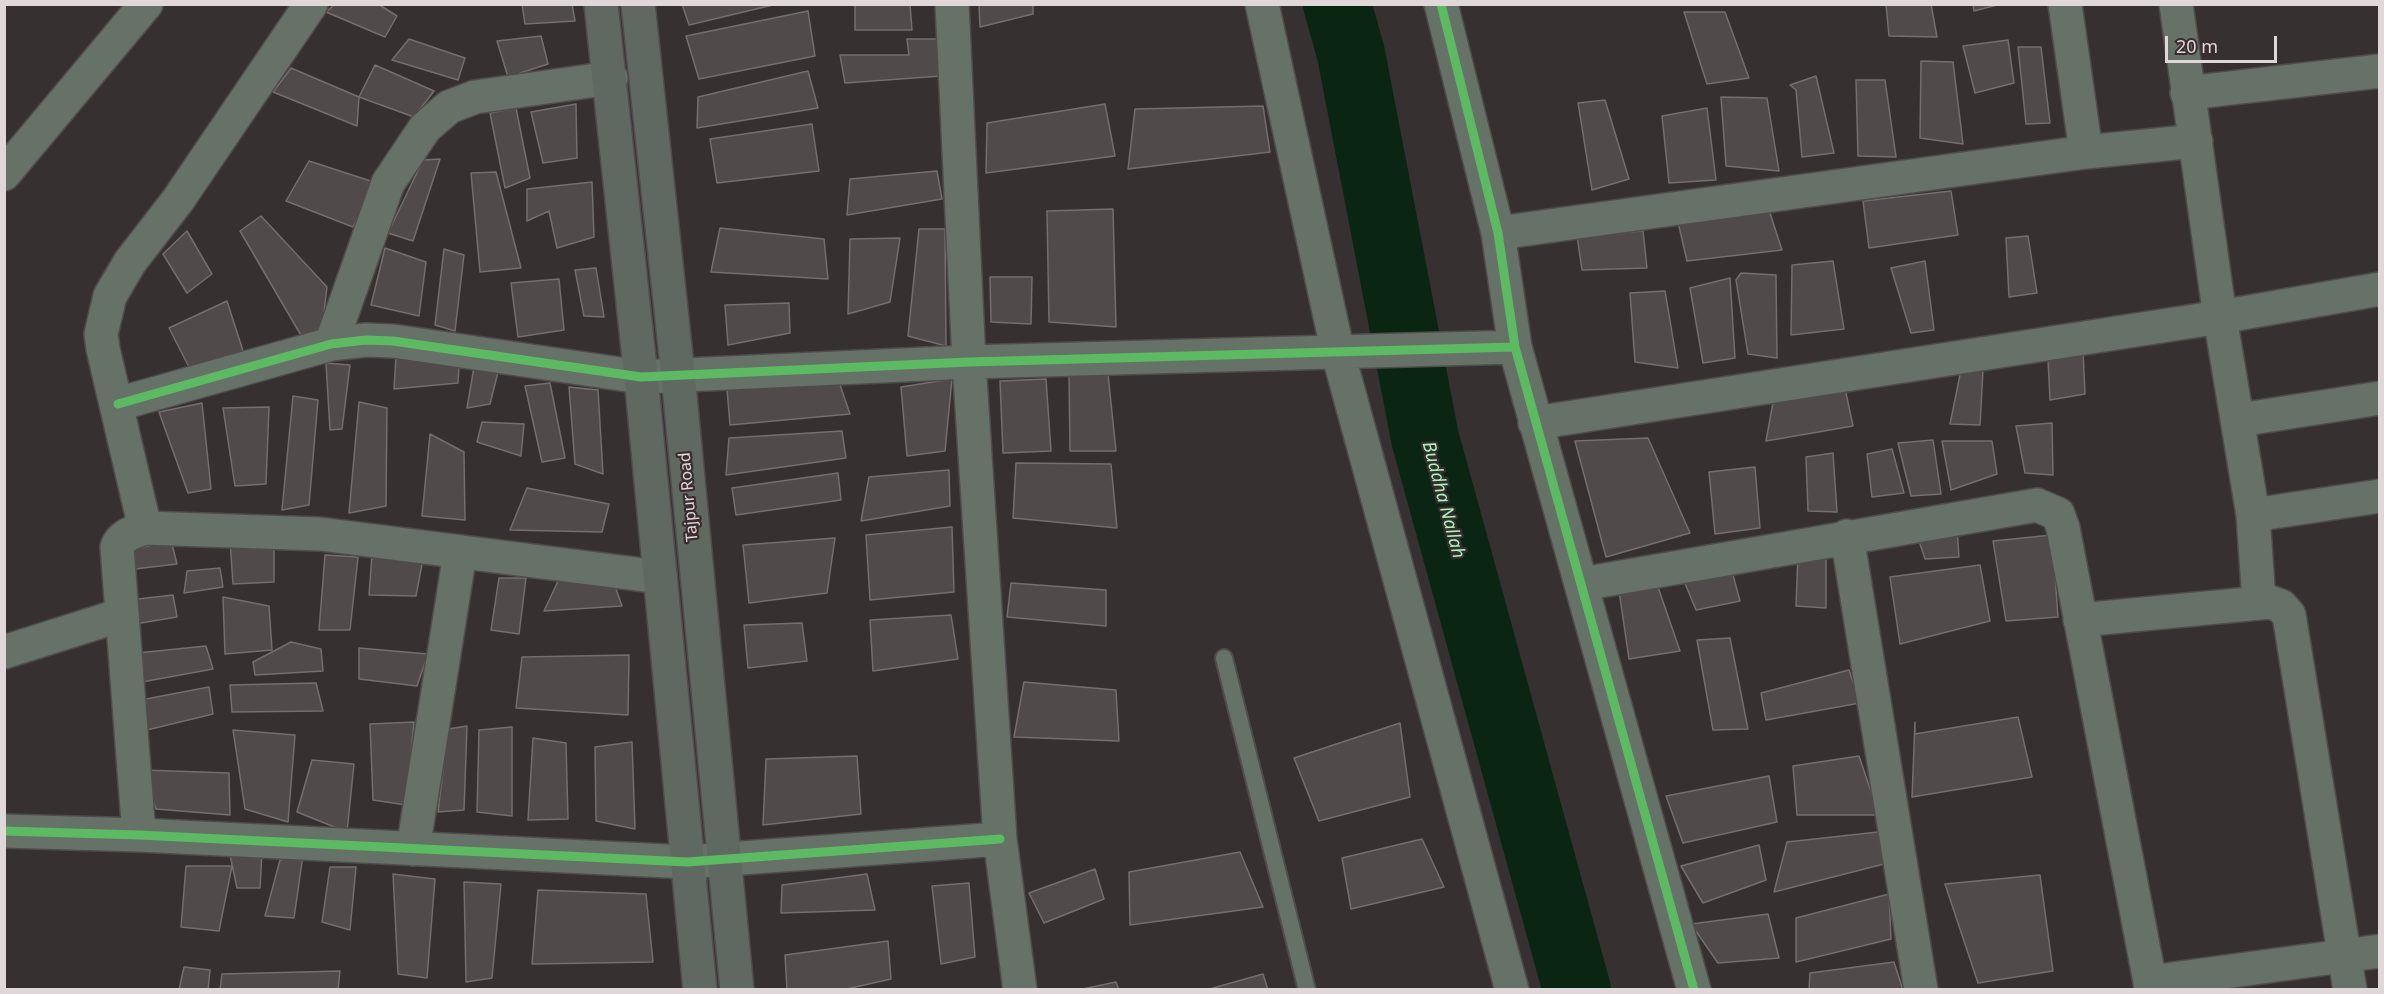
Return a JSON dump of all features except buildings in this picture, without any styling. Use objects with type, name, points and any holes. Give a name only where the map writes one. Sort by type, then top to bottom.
[{"type":"main road","points":[[601,4],[611,78],[700,990]]},
{"type":"main road","name":"Tajpur Road","points":[[638,4],[678,375],[737,990]]},
{"type":"street","points":[[4,174],[146,4]]},
{"type":"street","points":[[145,528],[101,334],[110,296],[130,262],[178,200],[311,4]]},
{"type":"street","points":[[952,4],[969,362],[1000,839],[1020,990]]},
{"type":"street","points":[[1262,4],[1512,990]]},
{"type":"street","points":[[1442,4],[1498,233],[1501,347],[1535,423],[1694,990]]},
{"type":"street","points":[[2065,4],[2086,152]]},
{"type":"street","points":[[2176,4],[2220,317],[2253,515],[2259,602]]},
{"type":"street","points":[[2187,93],[2379,71]]},
{"type":"street","points":[[331,345],[388,183],[424,128],[449,107],[475,97],[611,78]]},
{"type":"street","points":[[1498,233],[2086,152],[2196,141]]},
{"type":"street","points":[[1535,423],[2220,317],[2379,289]]},
{"type":"street","points":[[118,405],[331,345],[366,340],[393,341],[641,377],[969,362],[1501,347]]},
{"type":"street","points":[[2238,420],[2379,398]]},
{"type":"street","points":[[2253,515],[2379,496]]},
{"type":"street","points":[[1582,584],[1847,536],[2037,505],[2048,508],[2058,514],[2063,528],[2150,986],[2379,951]]},
{"type":"street","points":[[139,835],[121,615],[118,542],[132,533],[145,528],[320,534],[660,577]]},
{"type":"street","points":[[1847,536],[1921,990]]},
{"type":"street","points":[[413,849],[460,553]]},
{"type":"street","points":[[2080,620],[2259,602],[2270,602],[2281,606],[2289,615],[2349,990]]},
{"type":"street","points":[[4,652],[121,615]]},
{"type":"street","points":[[4,831],[139,835],[687,862],[1000,839]]},
{"type":"lane","points":[[1224,658],[1307,990]]},
{"type":"waterway","name":"Buddha Nallah","points":[[1337,4],[1351,54],[1425,438],[1577,990]]},
{"type":"cycle path","points":[[1441,4],[1498,233],[1515,347],[1694,990]]},
{"type":"cycle path","points":[[118,404],[331,344],[366,340],[393,341],[641,377],[969,362],[1515,347]]},
{"type":"cycle path","points":[[4,831],[139,835],[687,862],[1000,839]]}]
